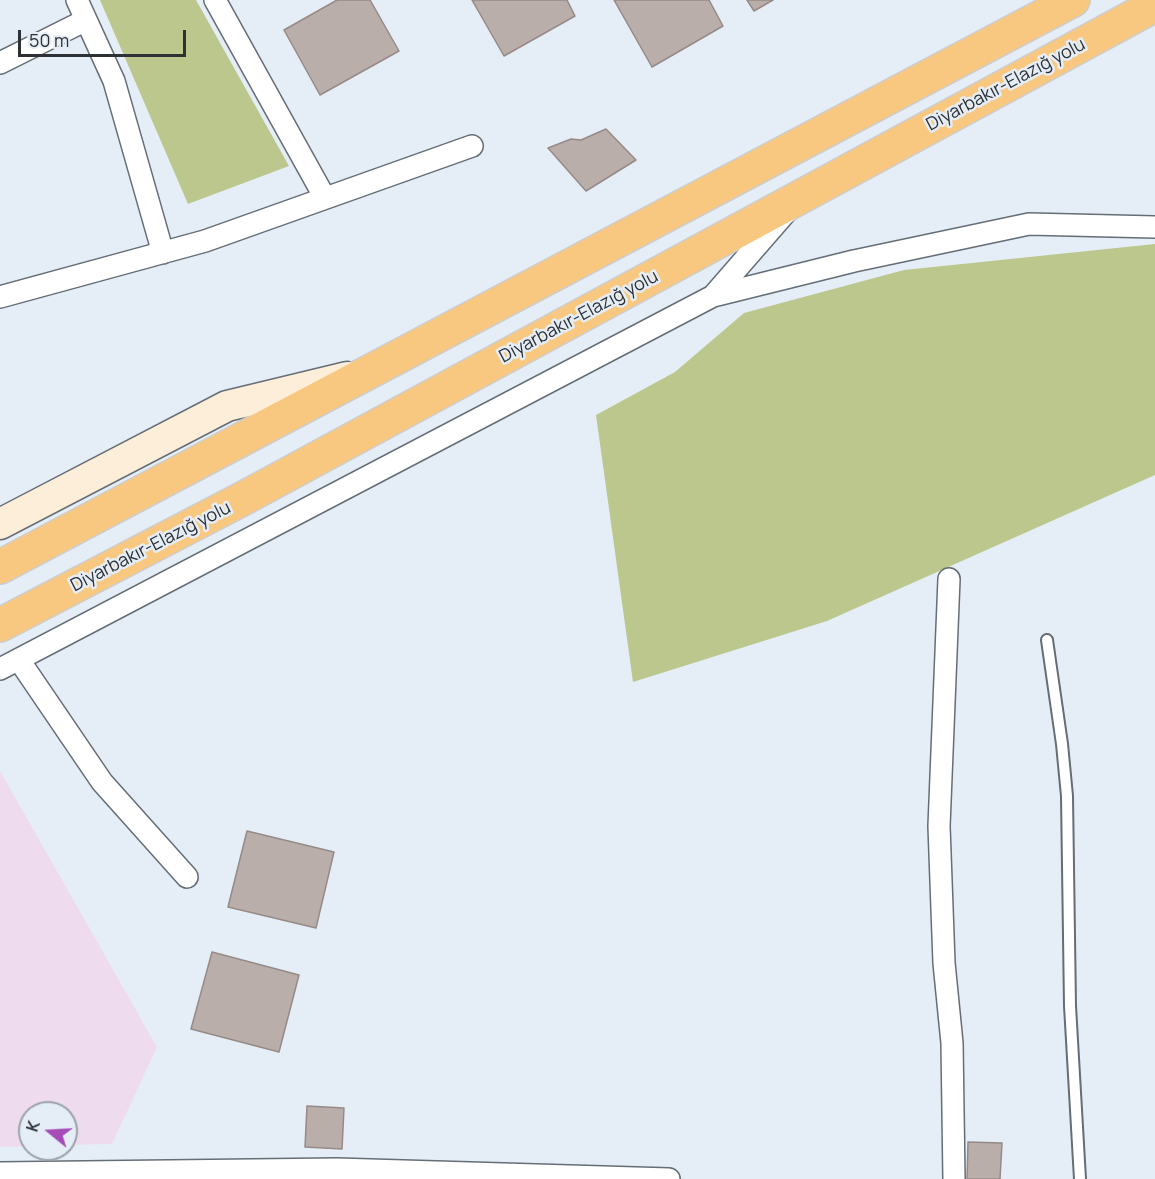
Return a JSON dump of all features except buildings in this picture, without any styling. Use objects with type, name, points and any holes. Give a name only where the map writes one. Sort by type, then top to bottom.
[{"type":"highway","points":[[0,567],[376,370],[1048,8],[1073,0]]},
{"type":"highway","name":"Diyarbakır-Elazığ yolu","points":[[0,625],[244,498],[1155,4]]},
{"type":"street","points":[[76,0],[114,81],[163,252]]},
{"type":"street","points":[[215,0],[325,198]]},
{"type":"street","points":[[0,63],[86,20]]},
{"type":"street","points":[[0,297],[205,241],[472,146]]},
{"type":"street","points":[[713,296],[798,198]]},
{"type":"street","points":[[187,877],[102,782],[9,664],[713,296],[854,261],[1029,224],[1155,227]]},
{"type":"street","points":[[0,524],[227,406],[376,370]]},
{"type":"street","points":[[949,579],[939,826],[944,952],[952,1043],[954,1179]]},
{"type":"street","points":[[0,1173],[473,1175],[669,1179]]},
{"type":"lane","points":[[1047,640],[1061,734],[1067,796],[1070,1006],[1080,1179]]},
{"type":"shaded area","points":[[0,771],[157,1047],[112,1144],[78,1145],[78,1101],[18,1101],[18,1146],[0,1147]]},
{"type":"green space","points":[[100,0],[196,0],[289,166],[188,204]]},
{"type":"green space","points":[[1155,244],[1155,475],[827,621],[633,682],[596,415],[675,372],[744,313],[904,270]]}]
